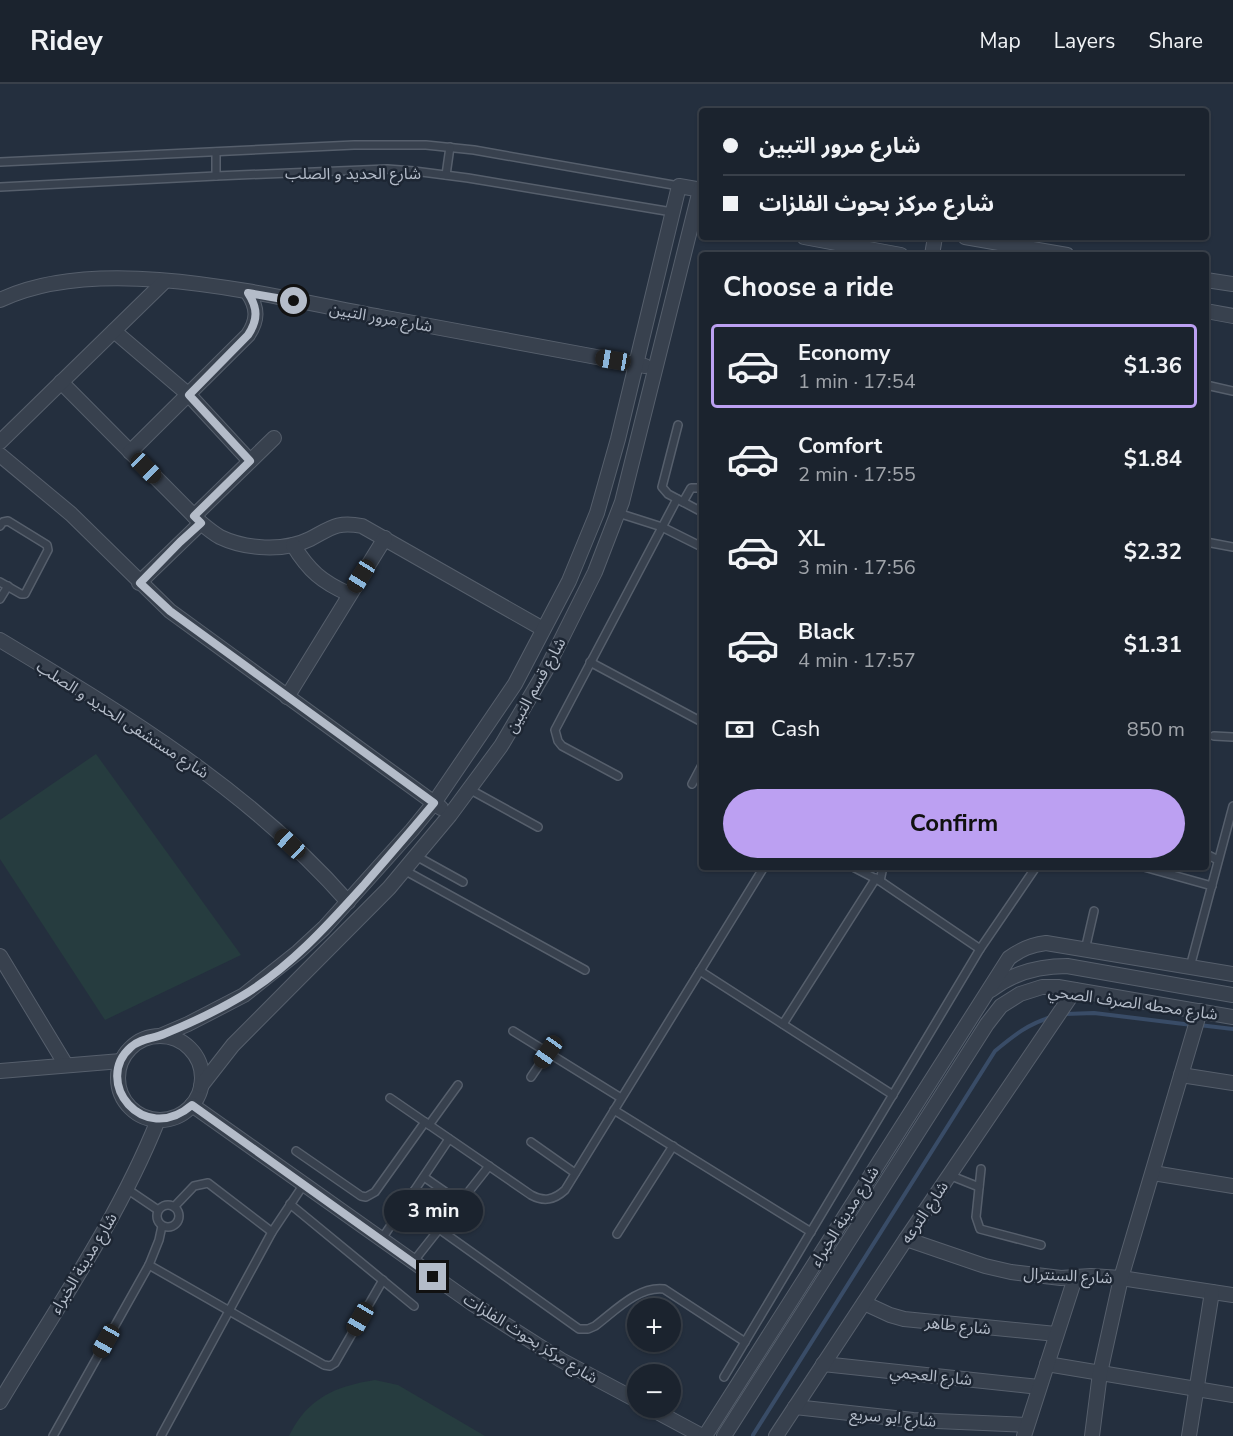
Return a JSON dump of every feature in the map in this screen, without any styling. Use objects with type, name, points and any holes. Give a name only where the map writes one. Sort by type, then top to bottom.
[{"type":"street","name":"شارع الحديد و الصلب","points":[[679,186],[699,190]]},
{"type":"street","name":"شارع قسم التبين","points":[[160,1036],[244,995],[298,952],[348,902],[434,803],[515,684],[580,559],[597,513],[615,449],[679,186]]},
{"type":"street","name":"شارع الحديد و الصلب","points":[[672,212],[697,217]]},
{"type":"street","name":"شارع قسم التبين","points":[[201,1086],[233,1045],[362,917],[416,856],[450,815],[501,746],[546,670],[595,572],[618,513],[697,217]]},
{"type":"street","points":[[820,240],[885,252]]},
{"type":"street","points":[[982,240],[1050,252]]},
{"type":"street","name":"شارع مرور التبين","points":[[3,295],[74,281],[108,277],[165,281],[248,293],[656,368]]},
{"type":"street","points":[[1209,280],[1233,284]]},
{"type":"street","points":[[0,442],[165,281]]},
{"type":"street","points":[[130,452],[248,335],[255,325],[257,314],[255,302],[248,293]]},
{"type":"street","points":[[1209,312],[1233,316]]},
{"type":"street","points":[[114,331],[189,395],[250,461]]},
{"type":"street","points":[[62,382],[197,520],[218,536],[236,543],[256,546],[293,545],[337,525],[362,526],[543,629]]},
{"type":"street","points":[[140,583],[180,542],[250,461],[274,438]]},
{"type":"street","points":[[0,455],[72,514],[170,611],[450,815]]},
{"type":"street","points":[[287,697],[385,538]]},
{"type":"street","points":[[293,545],[304,563],[316,576],[349,594]]},
{"type":"street","name":"شارع مستشفى الحديد و الصلب","points":[[0,640],[163,741],[220,783],[282,836],[348,902]]},
{"type":"street","name":"شارع مدينة الخبراء","points":[[704,1436],[1009,958],[1032,945],[1046,943],[1233,974]]},
{"type":"street","points":[[1,960],[66,1065]]},
{"type":"street","name":"شارع محطه الصرف الصحي","points":[[983,996],[1014,975],[1049,966],[1067,966],[1233,995]]},
{"type":"street","name":"شارع محطه الصرف الصحي","points":[[1001,1006],[1020,994],[1042,987],[1075,990],[1233,1017]]},
{"type":"street","name":"شارع الترعه","points":[[776,1436],[1075,990]]},
{"type":"street","name":"شارع مدينة الخبراء","points":[[724,1436],[959,1066],[1001,1006]]},
{"type":"street","points":[[1092,1436],[1100,1373],[1121,1278],[1200,1011]]},
{"type":"street","points":[[160,1036],[178,1040],[192,1051],[201,1068],[201,1086],[192,1105],[182,1113],[158,1120],[142,1116],[129,1106],[120,1093],[117,1077],[121,1061],[130,1048],[144,1039],[160,1036]]},
{"type":"street","points":[[0,1071],[121,1061]]},
{"type":"street","points":[[1181,1075],[1233,1083]]},
{"type":"street","name":"شارع مركز بحوث الفلزات","points":[[192,1105],[473,1304],[543,1349],[627,1395]]},
{"type":"street","name":"شارع مدينة الخبراء","points":[[0,1402],[127,1189],[158,1120]]},
{"type":"street","points":[[1153,1173],[1233,1186]]},
{"type":"street","name":"شارع السنترال","points":[[906,1239],[985,1266],[1011,1272],[1054,1278],[1091,1276],[1121,1278],[1233,1295]]},
{"type":"street","points":[[1025,1430],[1075,1278]]},
{"type":"street","points":[[1189,1436],[1212,1292]]},
{"type":"street","name":"شارع طاهر","points":[[864,1303],[876,1310],[904,1319],[1056,1334]]},
{"type":"street","name":"شارع العجمي","points":[[823,1364],[1039,1387]]},
{"type":"street","points":[[1047,1364],[1233,1395]]},
{"type":"street","name":"شارع ابو سريع","points":[[795,1407],[1025,1430]]},
{"type":"street","points":[[669,1418],[704,1436]]},
{"type":"lane","name":"شارع الحديد و الصلب","points":[[0,162],[378,144],[450,147],[679,186]]},
{"type":"lane","points":[[446,175],[450,147]]},
{"type":"lane","points":[[216,152],[216,176]]},
{"type":"lane","name":"شارع الحديد و الصلب","points":[[0,187],[387,170],[446,175],[672,212]]},
{"type":"lane","points":[[1209,386],[1233,391]]},
{"type":"lane","points":[[678,425],[662,486],[664,491],[699,510]]},
{"type":"lane","points":[[618,776],[562,746],[555,736],[556,726],[662,527],[691,488],[699,488]]},
{"type":"lane","points":[[618,513],[662,527],[699,546]]},
{"type":"lane","points":[[0,526],[8,520],[47,545],[48,550],[27,592],[21,594],[0,582]]},
{"type":"lane","points":[[1209,543],[1233,547]]},
{"type":"lane","points":[[0,599],[8,586]]},
{"type":"lane","points":[[590,662],[699,720]]},
{"type":"lane","points":[[1214,736],[1233,737]]},
{"type":"lane","points":[[692,784],[699,771]]},
{"type":"lane","points":[[468,789],[538,827]]},
{"type":"lane","points":[[1190,967],[1233,806]]},
{"type":"lane","points":[[416,856],[463,882]]},
{"type":"lane","points":[[1209,856],[1218,860]]},
{"type":"lane","points":[[404,870],[585,970]]},
{"type":"lane","points":[[390,1098],[540,1199],[549,1200],[558,1196],[565,1190],[762,870]]},
{"type":"lane","points":[[859,870],[878,880],[980,949]]},
{"type":"lane","points":[[783,1024],[878,880],[882,870]]},
{"type":"lane","points":[[724,1377],[980,949],[1034,870]]},
{"type":"lane","points":[[1155,870],[1212,886]]},
{"type":"lane","points":[[1085,950],[1094,911]]},
{"type":"lane","points":[[700,971],[893,1095]]},
{"type":"lane","points":[[513,1031],[621,1098]]},
{"type":"lane","points":[[531,1077],[548,1052]]},
{"type":"lane","points":[[296,1151],[361,1196],[366,1197],[375,1192],[458,1085]]},
{"type":"lane","points":[[614,1110],[811,1232]]},
{"type":"lane","points":[[381,1240],[449,1139]]},
{"type":"lane","points":[[531,1142],[575,1173]]},
{"type":"lane","points":[[617,1234],[673,1146]]},
{"type":"lane","points":[[413,1262],[489,1166]]},
{"type":"lane","points":[[981,1168],[976,1217],[980,1229],[1041,1245]]},
{"type":"lane","points":[[949,1175],[979,1187]]},
{"type":"lane","points":[[424,1177],[460,1202]]},
{"type":"lane","points":[[174,1207],[194,1186],[208,1183],[272,1232]]},
{"type":"lane","points":[[161,1436],[272,1232],[304,1184]]},
{"type":"lane","points":[[127,1189],[158,1210]]},
{"type":"lane","points":[[414,1191],[450,1215]]},
{"type":"lane","points":[[290,1204],[414,1306]]},
{"type":"lane","points":[[165,1205],[174,1207],[179,1214],[178,1222],[170,1227],[162,1226],[157,1219],[158,1210],[165,1205]]},
{"type":"lane","points":[[53,1436],[149,1265],[162,1226]]},
{"type":"lane","points":[[439,1229],[579,1329],[595,1326],[637,1294],[655,1288],[664,1289],[745,1342]]},
{"type":"lane","points":[[149,1265],[324,1365],[330,1366],[335,1363],[383,1280]]},
{"type":"green space","points":[[96,754],[241,955],[105,1020],[0,859],[0,820]]},
{"type":"green space","points":[[375,1380],[398,1385],[485,1436],[289,1436],[305,1412],[324,1396],[335,1390]]},
{"type":"waterway","points":[[1065,1014],[1094,1013],[1192,1025]]},
{"type":"waterway","points":[[753,1435],[995,1051],[1029,1026],[1052,1017]]},
{"type":"waterway","points":[[1199,1025],[1233,1029]]},
{"type":"route","points":[[294,301],[248,293],[255,302],[257,314],[255,325],[189,395],[250,461],[194,516],[201,523],[140,583],[170,611],[434,803],[348,902],[298,952],[244,995],[189,1024],[160,1036],[144,1039],[130,1048],[121,1061],[117,1077],[120,1093],[129,1106],[142,1116],[158,1120],[170,1118],[182,1113],[192,1105],[433,1277]]}]
